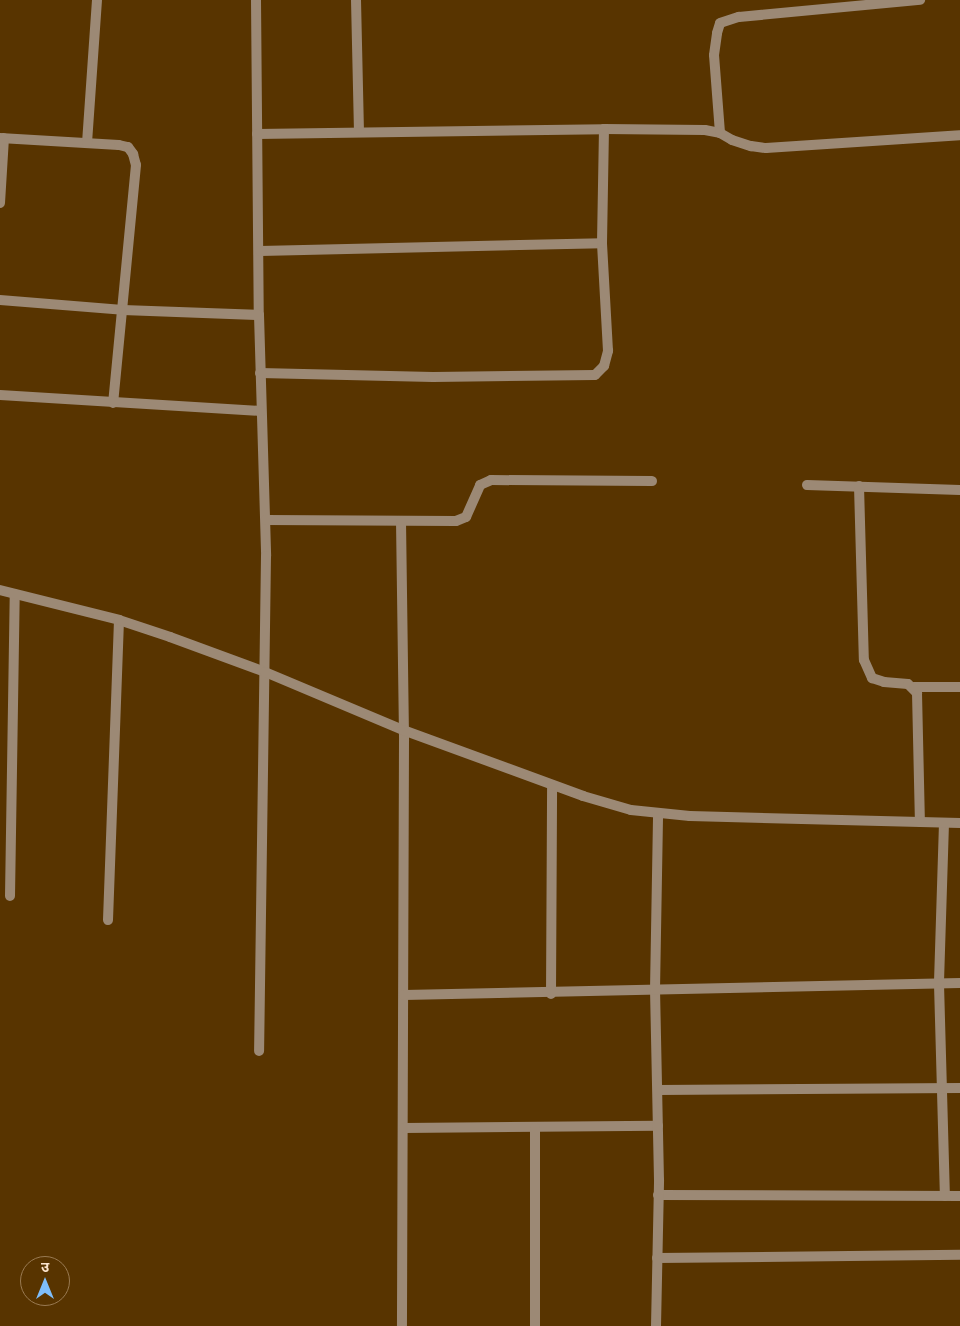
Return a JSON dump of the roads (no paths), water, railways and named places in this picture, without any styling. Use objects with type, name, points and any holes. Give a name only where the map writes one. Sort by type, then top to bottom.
[{"type":"street","points":[[87,143],[97,0]]},
{"type":"street","points":[[256,0],[260,373],[266,520],[259,1051]]},
{"type":"street","points":[[356,0],[360,132]]},
{"type":"street","points":[[720,133],[714,55],[716,34],[720,24],[739,16],[920,0]]},
{"type":"street","points":[[257,134],[604,129],[705,130],[720,133],[732,140],[751,146],[766,148],[960,135]]},
{"type":"street","points":[[260,373],[433,377],[595,375],[604,366],[608,350],[602,243],[604,129]]},
{"type":"street","points":[[0,202],[2,138],[128,147],[133,154],[136,165],[113,403]]},
{"type":"street","points":[[260,250],[602,243]]},
{"type":"street","points":[[0,300],[123,310],[259,315]]},
{"type":"street","points":[[0,395],[261,411]]},
{"type":"street","points":[[266,520],[456,521],[466,517],[480,485],[491,480],[652,481]]},
{"type":"street","points":[[807,485],[960,490]]},
{"type":"street","points":[[859,486],[864,660],[872,678],[914,687],[960,686]]},
{"type":"street","points":[[401,521],[404,996],[402,1326]]},
{"type":"street","points":[[0,590],[119,620],[265,672],[403,730],[552,785],[623,808],[658,814],[960,823]]},
{"type":"street","points":[[10,896],[15,594]]},
{"type":"street","points":[[108,920],[119,620]]},
{"type":"street","points":[[914,687],[917,693],[920,822]]},
{"type":"street","points":[[551,994],[552,785]]},
{"type":"street","points":[[656,1326],[658,1090],[654,990],[658,814]]},
{"type":"street","points":[[944,823],[939,984],[940,1088],[945,1196]]},
{"type":"street","points":[[404,996],[960,983]]},
{"type":"street","points":[[658,1090],[960,1088]]},
{"type":"street","points":[[404,1128],[658,1126]]},
{"type":"street","points":[[536,1128],[536,1326]]},
{"type":"street","points":[[658,1195],[960,1196]]},
{"type":"street","points":[[657,1258],[960,1255]]}]
